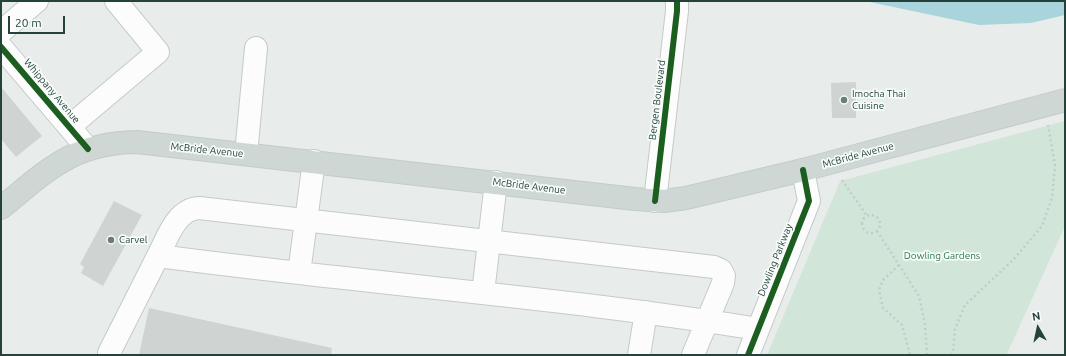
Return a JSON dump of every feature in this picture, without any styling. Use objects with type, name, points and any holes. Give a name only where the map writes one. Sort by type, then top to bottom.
[{"type":"main road","name":"McBride Avenue","points":[[1,208],[55,164],[88,149],[106,144],[137,142],[664,201],[686,198],[804,170],[1055,103]]},
{"type":"street","points":[[1,32],[37,1]]},
{"type":"street","points":[[69,127],[158,52],[116,1]]},
{"type":"street","name":"Bergen Boulevard","points":[[655,200],[677,1]]},
{"type":"street","name":"Whippany Avenue","points":[[1,47],[88,149]]},
{"type":"street","points":[[246,154],[256,48]]},
{"type":"street","points":[[298,273],[314,161]]},
{"type":"street","name":"Dowling Parkway","points":[[748,355],[809,201],[804,170]]},
{"type":"street","points":[[483,293],[496,182]]},
{"type":"street","points":[[109,355],[158,256],[181,215],[193,208],[489,240],[714,267],[721,270],[724,276],[723,283],[693,355]]},
{"type":"street","points":[[158,256],[646,312],[758,329]]},
{"type":"street","points":[[639,355],[646,312]]},
{"type":"path","points":[[951,355],[954,352],[955,329],[965,304],[1013,260],[1042,226],[1052,198],[1055,103]]},
{"type":"path","points":[[830,163],[867,216]]},
{"type":"path","points":[[873,215],[878,218],[880,226],[877,231],[868,232],[864,229],[862,223],[867,216],[873,215]]},
{"type":"path","points":[[877,231],[919,296],[925,324],[927,355]]},
{"type":"path","points":[[899,265],[883,280],[879,290],[883,308],[902,325],[910,355]]},
{"type":"green space","name":"Dowling Gardens","points":[[1065,121],[1065,226],[1007,354],[1065,355],[767,355],[840,181]]},
{"type":"water","points":[[865,1],[1065,1],[1065,15],[1031,23],[979,25]]},
{"type":"building","name":"Imocha Thai Cuisine","points":[[856,82],[856,118],[832,118],[831,83]]},
{"type":"building","points":[[1,87],[42,136],[16,157],[1,139]]},
{"type":"building","name":"Carvel","points":[[114,201],[142,215],[103,286],[81,273],[84,267],[80,264]]},
{"type":"building","points":[[149,308],[332,348],[331,355],[139,355]]},
{"type":"cycle path","points":[[655,201],[677,1]]},
{"type":"cycle path","points":[[1,47],[88,149]]},
{"type":"cycle path","points":[[748,355],[809,201],[803,170]]},
{"type":"place","name":"Imocha Thai Cuisine","points":[[844,100]]},
{"type":"place","name":"Carvel","points":[[111,240]]}]
